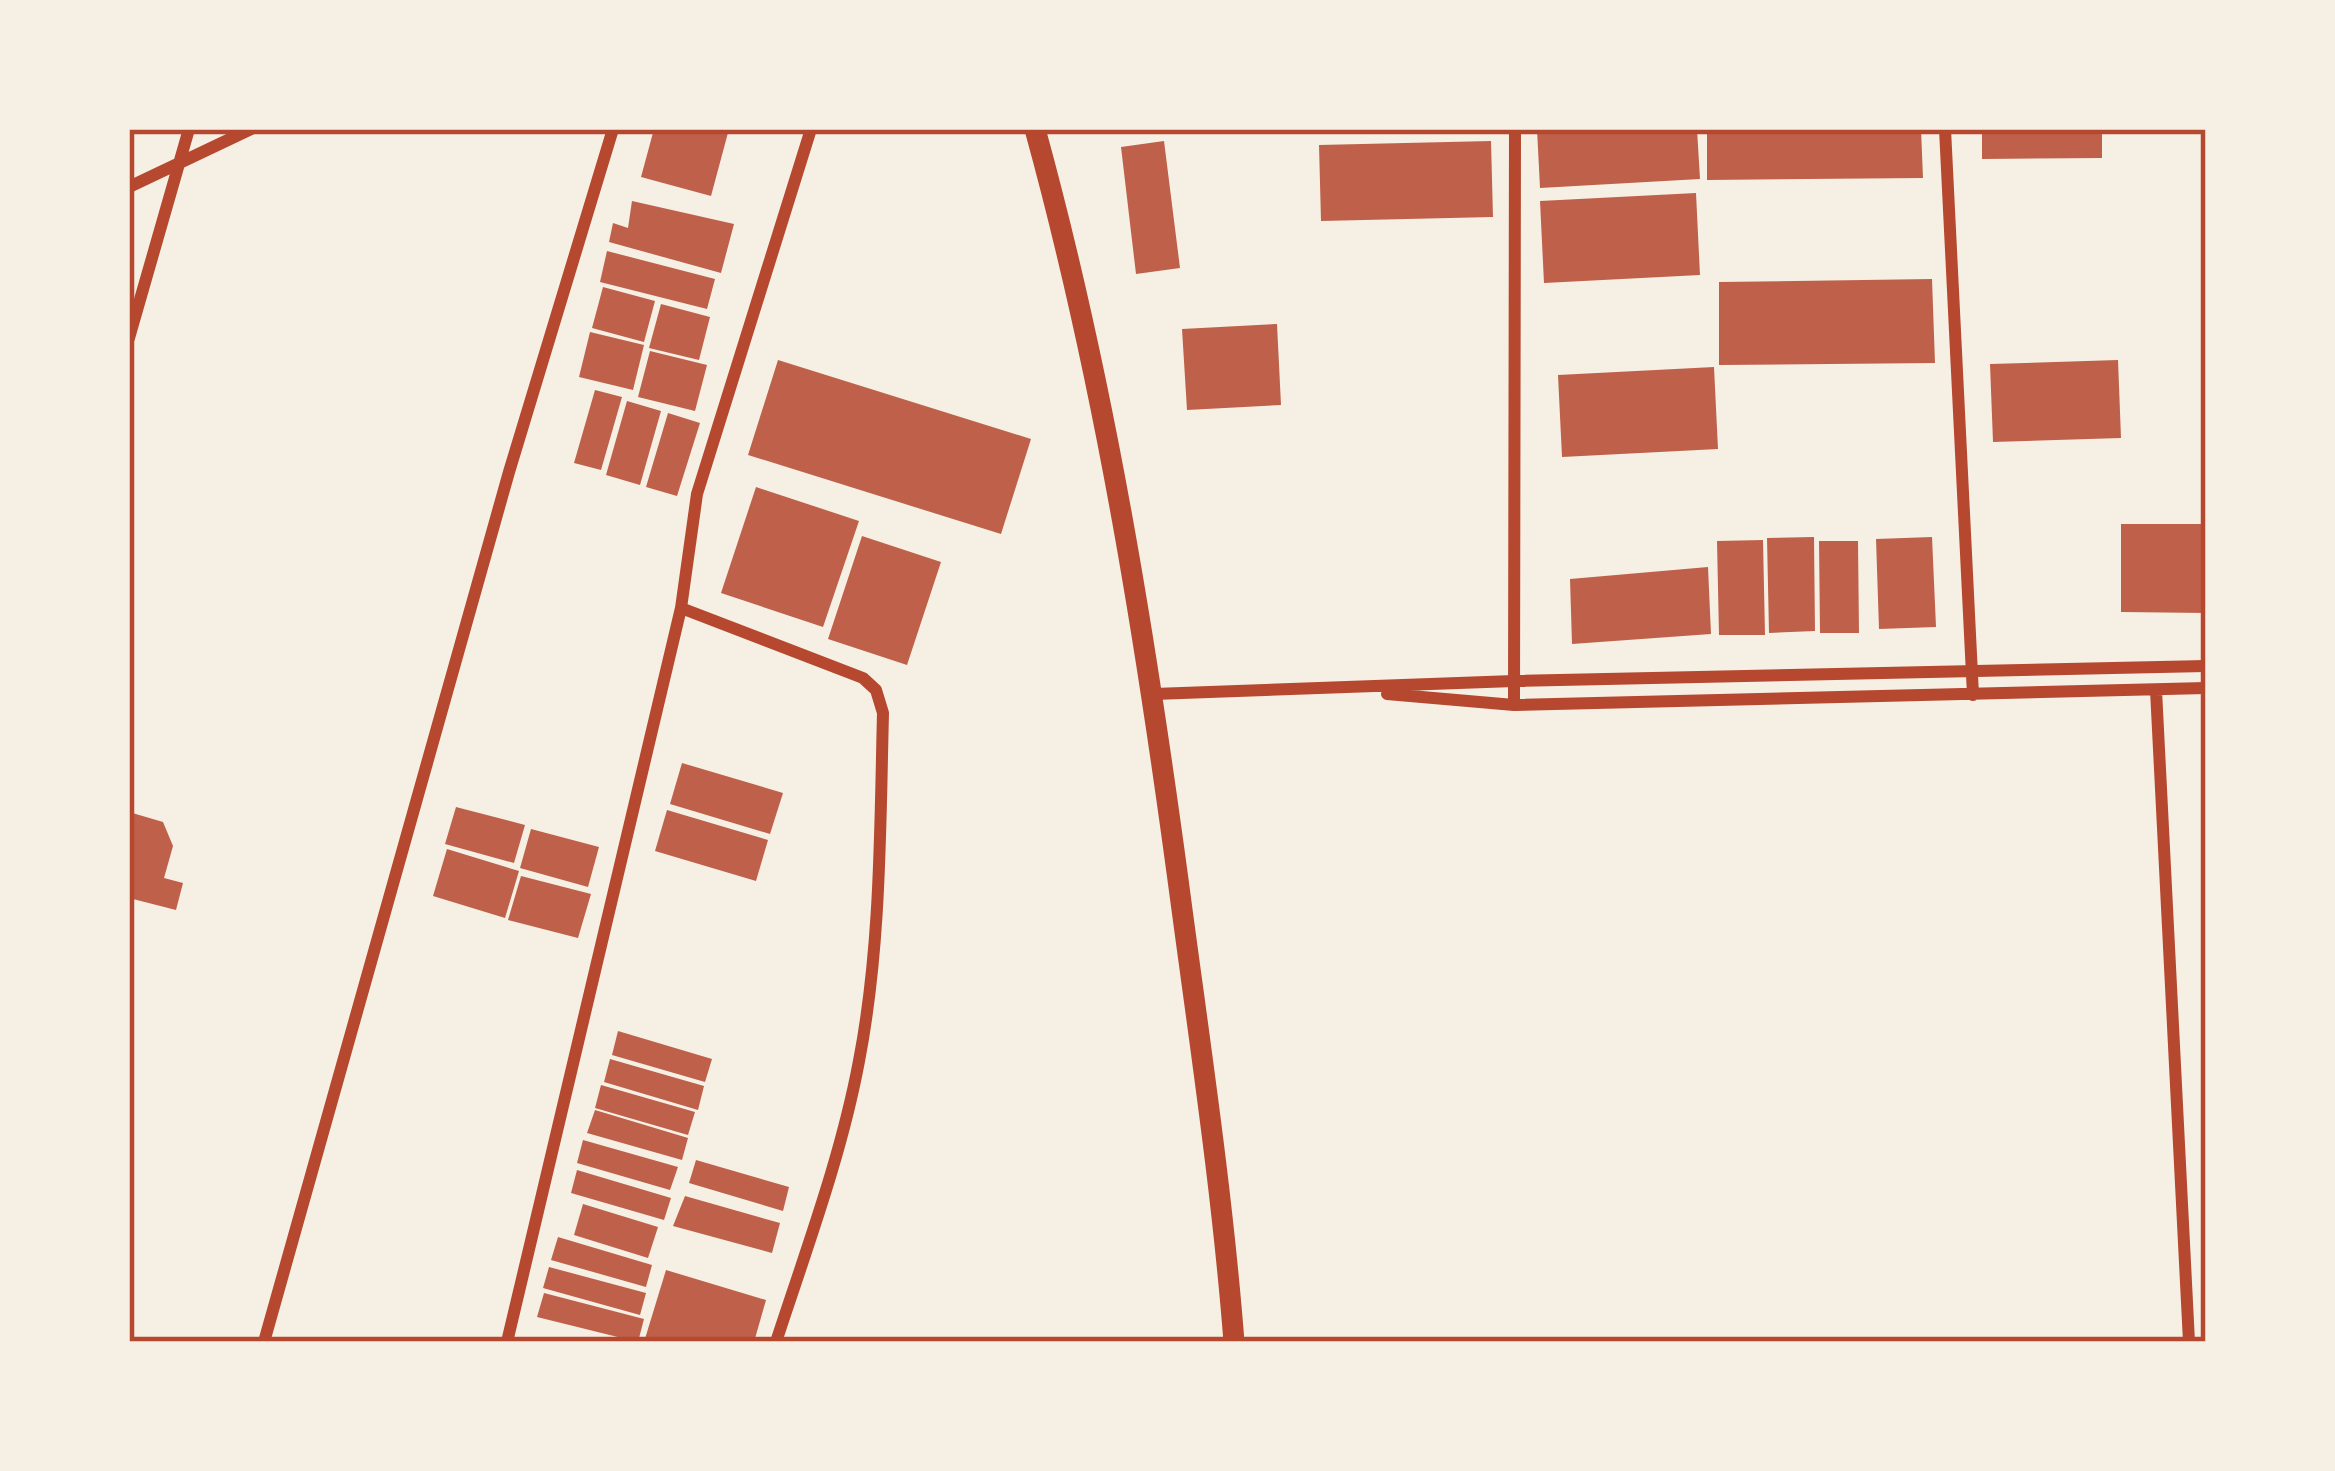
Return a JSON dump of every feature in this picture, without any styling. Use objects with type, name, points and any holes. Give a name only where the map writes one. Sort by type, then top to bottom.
[{"type":"street","points":[[129,338],[188,129]]},
{"type":"street","points":[[129,187],[251,129]]},
{"type":"street","points":[[264,1342],[509,472],[613,129]]},
{"type":"street","points":[[507,1342],[681,608],[697,494],[811,129]]},
{"type":"street","points":[[1035,129],[1065,238],[1154,694],[1226,1239],[1234,1342]]},
{"type":"street","points":[[1514,705],[1515,129]]},
{"type":"street","points":[[1945,129],[1973,695]]},
{"type":"street","points":[[681,608],[863,678],[876,690],[883,713],[880,864],[860,1060],[827,1184],[776,1342]]},
{"type":"street","points":[[1154,694],[2206,666]]},
{"type":"street","points":[[1338,690],[1514,705],[2206,688]]},
{"type":"street","points":[[2156,690],[2189,1342]]},
{"type":"building","points":[[654,129],[729,129],[711,196],[641,177]]},
{"type":"building","points":[[1537,129],[1697,129],[1700,179],[1540,188]]},
{"type":"building","points":[[1707,129],[1921,129],[1923,178],[1707,180]]},
{"type":"building","points":[[1982,129],[2102,129],[2102,158],[1982,159]]},
{"type":"building","points":[[1164,141],[1180,268],[1136,274],[1121,147]]},
{"type":"building","points":[[1491,141],[1493,217],[1321,221],[1319,145]]},
{"type":"building","points":[[1696,193],[1700,275],[1544,283],[1540,201]]},
{"type":"building","points":[[632,201],[734,224],[721,273],[609,242],[613,223],[628,228]]},
{"type":"building","points":[[607,251],[715,279],[707,309],[600,282]]},
{"type":"building","points":[[1932,279],[1935,363],[1719,365],[1719,282]]},
{"type":"building","points":[[603,287],[655,301],[644,342],[592,328]]},
{"type":"building","points":[[661,304],[710,317],[699,360],[649,348]]},
{"type":"building","points":[[1277,324],[1281,405],[1187,410],[1182,329]]},
{"type":"building","points":[[590,332],[644,345],[633,390],[579,377]]},
{"type":"building","points":[[650,351],[707,365],[695,411],[638,397]]},
{"type":"building","points":[[778,360],[1031,439],[1001,534],[748,455]]},
{"type":"building","points":[[2118,360],[2121,438],[1993,442],[1990,364]]},
{"type":"building","points":[[1714,367],[1718,449],[1562,457],[1558,375]]},
{"type":"building","points":[[595,390],[622,397],[601,470],[574,463]]},
{"type":"building","points":[[627,401],[661,411],[640,485],[606,475]]},
{"type":"building","points":[[668,413],[700,423],[677,496],[646,487]]},
{"type":"building","points":[[756,487],[859,521],[823,627],[721,593]]},
{"type":"building","points":[[2121,524],[2206,524],[2206,613],[2121,612]]},
{"type":"building","points":[[862,536],[941,562],[907,665],[828,639]]},
{"type":"building","points":[[1814,537],[1815,631],[1769,633],[1767,538]]},
{"type":"building","points":[[1932,537],[1936,627],[1879,629],[1876,539]]},
{"type":"building","points":[[1763,540],[1765,635],[1719,635],[1717,541]]},
{"type":"building","points":[[1819,541],[1858,541],[1859,633],[1820,633]]},
{"type":"building","points":[[1708,567],[1711,634],[1572,644],[1570,579]]},
{"type":"building","points":[[682,763],[783,793],[770,834],[670,804]]},
{"type":"building","points":[[456,807],[525,825],[514,863],[445,844]]},
{"type":"building","points":[[667,810],[768,840],[756,881],[655,851]]},
{"type":"building","points":[[129,812],[163,822],[173,846],[164,878],[183,883],[176,910],[129,898]]},
{"type":"building","points":[[531,829],[599,847],[588,887],[520,868]]},
{"type":"building","points":[[447,849],[519,871],[505,918],[433,896]]},
{"type":"building","points":[[521,876],[591,894],[578,938],[508,920]]},
{"type":"building","points":[[618,1031],[712,1059],[705,1082],[612,1055]]},
{"type":"building","points":[[610,1059],[704,1086],[698,1110],[604,1082]]},
{"type":"building","points":[[601,1085],[695,1112],[688,1135],[595,1108]]},
{"type":"building","points":[[595,1110],[688,1138],[682,1160],[587,1133]]},
{"type":"building","points":[[583,1140],[678,1167],[670,1190],[577,1163]]},
{"type":"building","points":[[696,1160],[789,1187],[783,1211],[689,1183]]},
{"type":"building","points":[[577,1170],[671,1198],[664,1220],[571,1193]]},
{"type":"building","points":[[685,1196],[780,1223],[772,1253],[673,1226]]},
{"type":"building","points":[[583,1204],[658,1227],[648,1258],[574,1235]]},
{"type":"building","points":[[558,1237],[652,1265],[646,1287],[551,1260]]},
{"type":"building","points":[[549,1267],[646,1293],[640,1315],[543,1288]]},
{"type":"building","points":[[666,1270],[766,1300],[754,1342],[644,1342]]},
{"type":"building","points":[[544,1293],[644,1319],[638,1342],[537,1317]]}]
